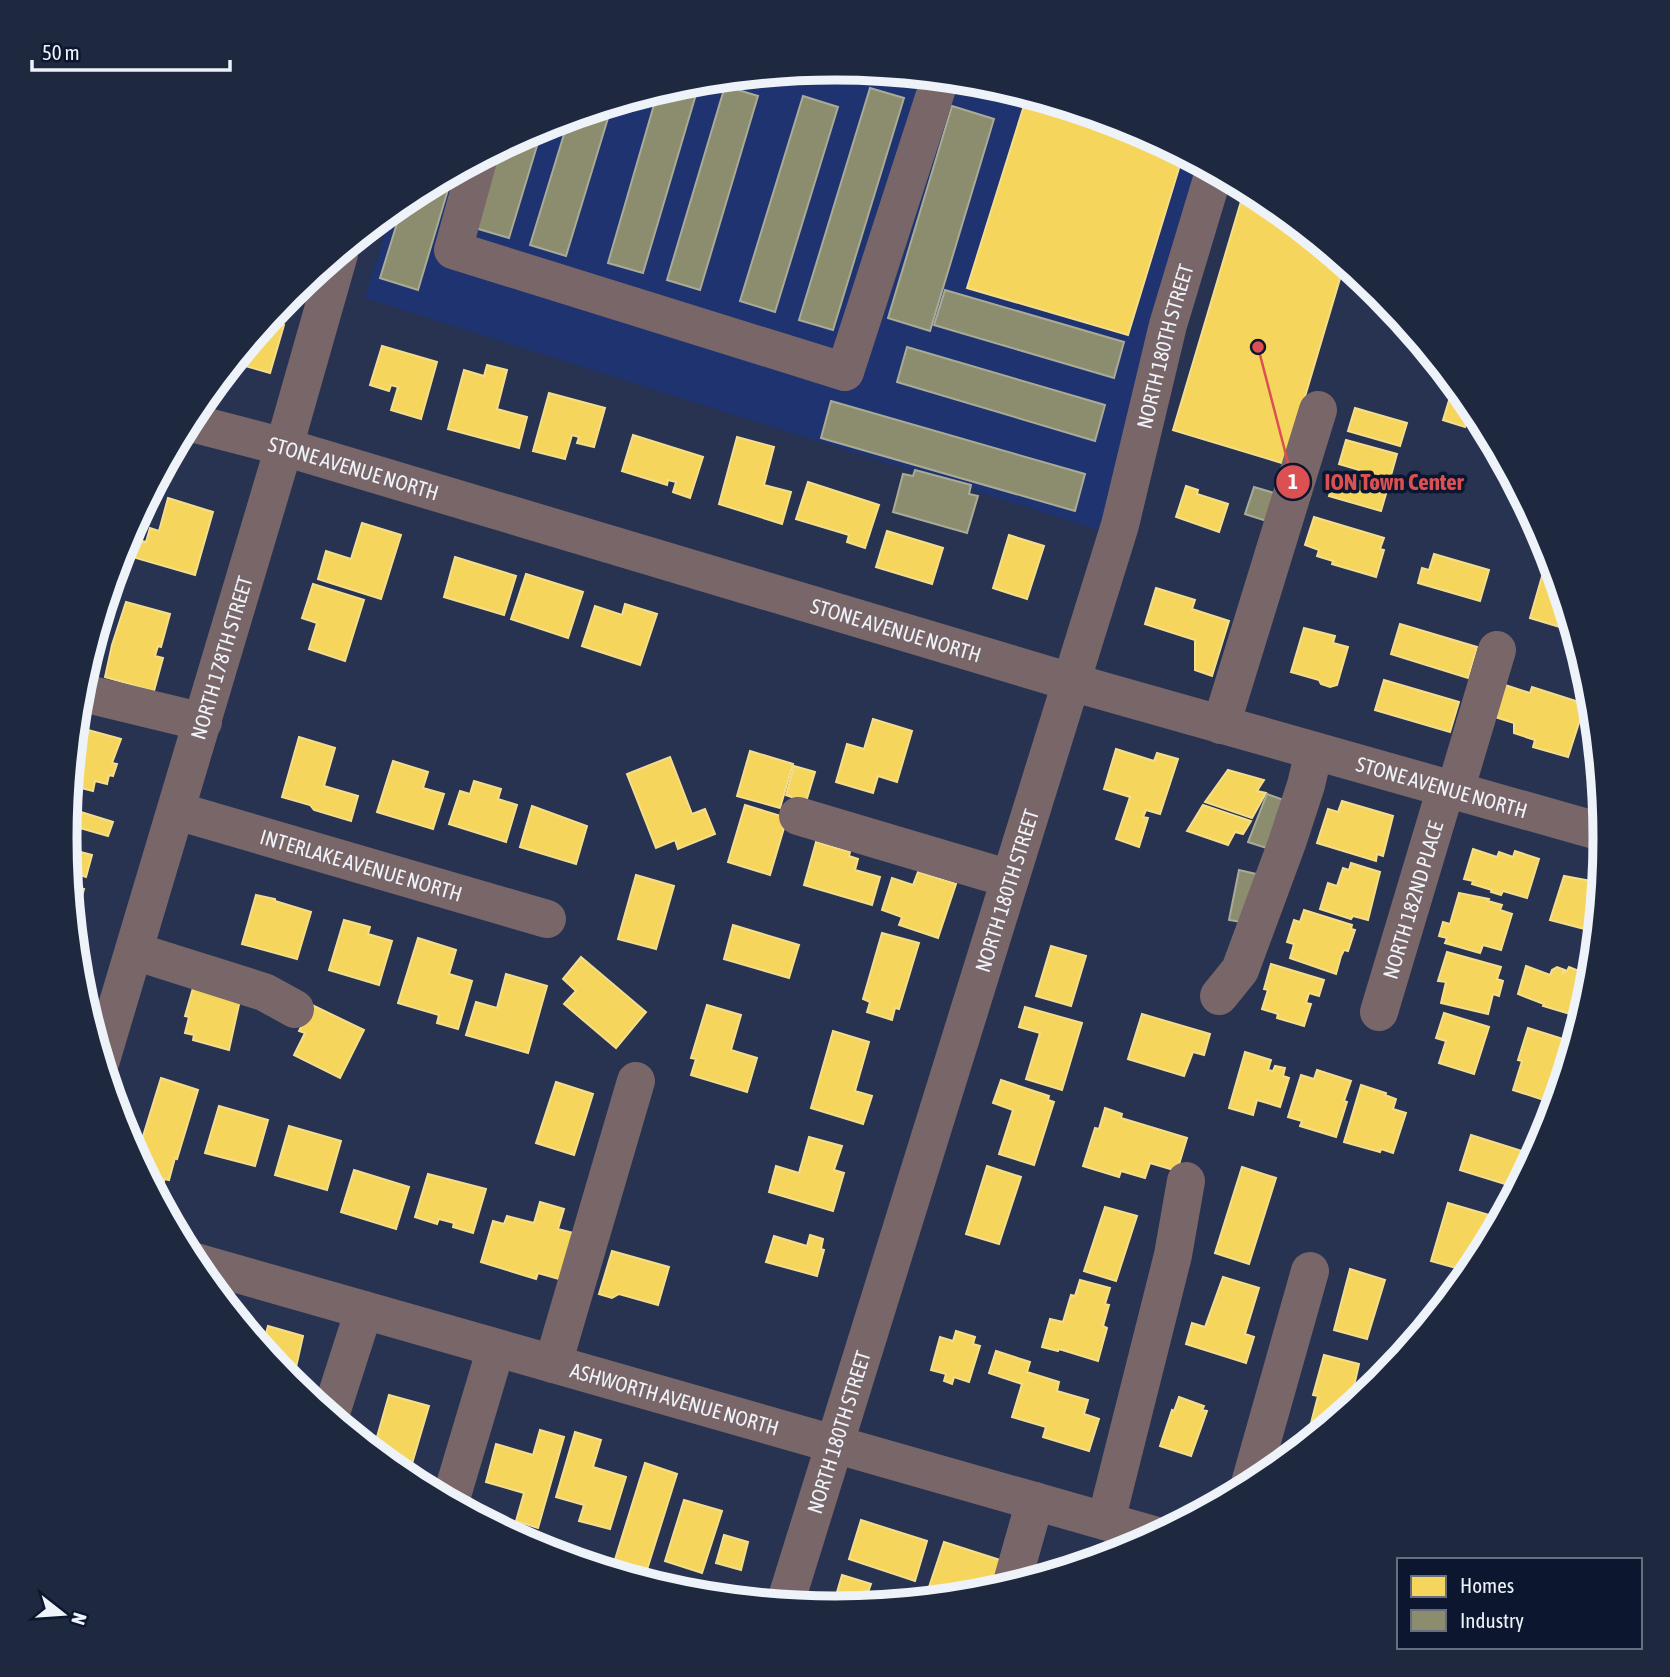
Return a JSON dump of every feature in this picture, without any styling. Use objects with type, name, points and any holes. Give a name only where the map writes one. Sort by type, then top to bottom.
[{"type":"street","points":[[475,172],[453,250],[845,372],[937,88]]},
{"type":"street","name":"NORTH 180TH STREET","points":[[788,1595],[1120,525],[1168,325],[1211,181]]},
{"type":"street","name":"NORTH 178TH STREET","points":[[106,1044],[285,447],[335,269]]},
{"type":"street","points":[[1221,725],[1318,410]]},
{"type":"street","name":"STONE AVENUE NORTH","points":[[200,425],[285,447],[1071,682],[1593,830]]},
{"type":"street","name":"NORTH 182ND PLACE","points":[[1379,1012],[1497,650]]},
{"type":"street","points":[[91,695],[203,722]]},
{"type":"street","points":[[1219,996],[1240,970],[1287,843],[1314,751]]},
{"type":"street","name":"INTERLAKE AVENUE NORTH","points":[[177,811],[547,919]]},
{"type":"street","points":[[798,816],[1010,879]]},
{"type":"street","points":[[134,951],[264,992],[295,1009]]},
{"type":"street","points":[[553,1364],[636,1082]]},
{"type":"street","points":[[1106,1521],[1173,1255],[1186,1181]]},
{"type":"street","name":"ASHWORTH AVENUE NORTH","points":[[209,1266],[1141,1531]]},
{"type":"street","points":[[1253,1471],[1310,1271]]},
{"type":"street","points":[[333,1406],[364,1310]]},
{"type":"street","points":[[453,1493],[496,1348]]},
{"type":"street","points":[[1014,1575],[1035,1501]]},
{"type":"shaded area","points":[[835,80],[885,82],[983,95],[1031,106],[1125,138],[1210,180],[1102,531],[365,298],[386,228],[456,182],[545,138],[591,121],[639,106],[736,87]]},
{"type":"building: Homes","points":[[1024,104],[1125,138],[1180,164],[1128,335],[967,288]]},
{"type":"building: Homes","points":[[1242,199],[1296,237],[1341,275],[1285,464],[1173,430]]},
{"type":"building: Homes","points":[[280,324],[284,325],[270,373],[243,366]]},
{"type":"building: Homes","points":[[382,346],[437,362],[421,419],[391,410],[398,387],[391,385],[389,391],[370,385]]},
{"type":"building: Homes","points":[[487,365],[507,370],[497,409],[527,417],[519,448],[448,429],[464,370],[484,376]]},
{"type":"building: Homes","points":[[549,393],[605,408],[594,447],[577,443],[579,437],[572,435],[565,459],[533,451]]},
{"type":"building: Homes","points":[[1450,397],[1469,424],[1466,423],[1465,427],[1443,420]]},
{"type":"building: Homes","points":[[1355,408],[1407,423],[1400,446],[1348,431]]},
{"type":"building: Homes","points":[[633,435],[703,457],[690,498],[673,492],[676,482],[668,480],[667,485],[622,471]]},
{"type":"building: Homes","points":[[737,437],[774,447],[764,485],[791,492],[782,524],[719,504]]},
{"type":"building: Homes","points":[[1346,440],[1397,454],[1390,479],[1339,464]]},
{"type":"building: Homes","points":[[1336,472],[1388,487],[1381,511],[1329,496]]},
{"type":"building: Homes","points":[[808,482],[879,505],[865,548],[847,542],[849,535],[796,519]]},
{"type":"building: Homes","points":[[1186,486],[1198,490],[1197,494],[1228,504],[1219,532],[1176,517]]},
{"type":"building: Homes","points":[[168,498],[213,512],[195,575],[133,557],[138,540],[146,542],[150,528],[159,531]]},
{"type":"building: Homes","points":[[1314,517],[1384,538],[1380,549],[1384,550],[1376,577],[1332,564],[1333,561],[1317,556],[1319,550],[1305,545]]},
{"type":"building: Homes","points":[[362,523],[401,535],[381,599],[318,579],[326,551],[351,559]]},
{"type":"building: Homes","points":[[887,531],[943,548],[932,584],[876,567]]},
{"type":"building: Homes","points":[[1009,535],[1044,546],[1027,599],[993,588]]},
{"type":"building: Homes","points":[[1434,554],[1489,570],[1480,601],[1418,583],[1422,568],[1429,570]]},
{"type":"building: Homes","points":[[455,557],[516,576],[504,615],[444,597]]},
{"type":"building: Homes","points":[[1544,571],[1563,628],[1530,618]]},
{"type":"building: Homes","points":[[526,574],[583,592],[568,638],[511,619]]},
{"type":"building: Homes","points":[[313,584],[364,600],[345,661],[309,649],[317,623],[302,618]]},
{"type":"building: Homes","points":[[1156,588],[1195,600],[1192,609],[1229,621],[1212,676],[1195,670],[1195,640],[1145,624]]},
{"type":"building: Homes","points":[[126,602],[170,614],[161,647],[158,646],[155,656],[163,658],[154,691],[105,677]]},
{"type":"building: Homes","points":[[625,604],[657,614],[640,665],[582,646],[595,606],[622,615]]},
{"type":"building: Homes","points":[[1400,624],[1477,647],[1468,678],[1391,654]]},
{"type":"building: Homes","points":[[1304,628],[1335,636],[1333,643],[1348,647],[1337,685],[1330,687],[1321,684],[1319,680],[1291,672]]},
{"type":"building: Homes","points":[[1384,680],[1459,702],[1450,732],[1375,710]]},
{"type":"building: Homes","points":[[1502,684],[1530,693],[1532,687],[1580,702],[1582,713],[1568,757],[1533,747],[1535,740],[1514,733],[1514,723],[1492,716]]},
{"type":"building: Homes","points":[[873,719],[912,731],[897,782],[878,776],[873,793],[836,782],[847,744],[864,749]]},
{"type":"building: Homes","points":[[88,730],[121,739],[112,763],[117,764],[113,776],[109,775],[107,784],[95,781],[93,791],[79,788],[82,752]]},
{"type":"building: Homes","points":[[299,737],[335,748],[324,786],[358,796],[351,821],[282,797]]},
{"type":"building: Homes","points":[[1116,749],[1154,761],[1157,753],[1178,759],[1160,814],[1146,810],[1143,817],[1148,818],[1139,847],[1116,839],[1130,797],[1104,789]]},
{"type":"building: Homes","points":[[750,751],[793,764],[780,808],[737,796]]},
{"type":"building: Homes","points":[[670,757],[692,814],[705,809],[715,834],[678,849],[675,840],[656,848],[627,774]]},
{"type":"building: Homes","points":[[393,761],[428,772],[423,788],[444,794],[433,829],[377,812]]},
{"type":"building: Homes","points":[[794,766],[815,772],[806,802],[786,795]]},
{"type":"building: Homes","points":[[1228,770],[1264,780],[1257,791],[1266,793],[1252,818],[1205,802]]},
{"type":"building: Homes","points":[[474,781],[501,789],[498,799],[517,805],[506,842],[449,824],[460,791],[470,794]]},
{"type":"building: Homes","points":[[1342,801],[1393,816],[1383,856],[1377,854],[1376,861],[1317,843],[1328,809],[1338,812]]},
{"type":"building: Homes","points":[[745,805],[787,818],[770,875],[728,862]]},
{"type":"building: Homes","points":[[1203,805],[1251,821],[1243,834],[1235,832],[1228,845],[1187,831]]},
{"type":"building: Homes","points":[[532,806],[587,826],[576,864],[520,847]]},
{"type":"building: Homes","points":[[78,811],[113,822],[108,836],[80,828],[77,837]]},
{"type":"building: Homes","points":[[816,842],[850,852],[849,856],[858,859],[855,870],[880,877],[872,905],[804,885]]},
{"type":"building: Homes","points":[[1473,849],[1497,857],[1499,852],[1513,857],[1515,851],[1539,859],[1527,898],[1503,891],[1501,895],[1491,892],[1492,890],[1464,879]]},
{"type":"building: Homes","points":[[78,851],[92,855],[86,877],[78,874]]},
{"type":"building: Homes","points":[[1351,863],[1380,872],[1368,920],[1353,916],[1351,919],[1320,909],[1328,883],[1337,886],[1343,868],[1349,870]]},
{"type":"building: Homes","points":[[918,872],[956,884],[938,938],[899,925],[902,917],[882,910],[892,878],[913,885]]},
{"type":"building: Homes","points":[[636,875],[674,886],[656,949],[618,939]]},
{"type":"building: Homes","points":[[1564,876],[1591,881],[1588,930],[1550,920]]},
{"type":"building: Homes","points":[[79,888],[84,889],[80,903]]},
{"type":"building: Homes","points":[[1459,893],[1489,899],[1488,901],[1502,905],[1500,910],[1512,914],[1501,950],[1483,945],[1480,953],[1445,943],[1447,938],[1439,936],[1443,922],[1450,924]]},
{"type":"building: Homes","points":[[256,895],[311,912],[297,959],[242,944]]},
{"type":"building: Homes","points":[[1304,910],[1352,925],[1351,929],[1355,930],[1348,951],[1344,950],[1341,956],[1336,974],[1290,958],[1294,944],[1287,942],[1294,920],[1300,922]]},
{"type":"building: Homes","points":[[344,920],[370,927],[368,934],[392,941],[379,985],[329,970]]},
{"type":"building: Homes","points":[[733,925],[799,945],[789,978],[724,959]]},
{"type":"building: Homes","points":[[882,933],[919,943],[899,1009],[895,1008],[892,1020],[867,1012],[870,1002],[863,999]]},
{"type":"building: Homes","points":[[418,938],[456,950],[449,974],[472,981],[458,1029],[437,1023],[439,1015],[398,1003]]},
{"type":"building: Homes","points":[[1051,946],[1086,956],[1071,1006],[1036,996]]},
{"type":"building: Homes","points":[[1447,952],[1501,967],[1497,979],[1503,981],[1499,996],[1493,994],[1488,1014],[1441,1003],[1446,982],[1438,981]]},
{"type":"building: Homes","points":[[581,957],[646,1012],[616,1048],[564,1004],[576,991],[563,979]]},
{"type":"building: Homes","points":[[1271,964],[1324,980],[1319,996],[1309,993],[1306,1003],[1311,1004],[1304,1026],[1277,1018],[1278,1014],[1262,1009],[1268,990],[1264,989]]},
{"type":"building: Homes","points":[[1526,966],[1550,975],[1557,967],[1565,970],[1563,973],[1569,967],[1581,972],[1572,1015],[1543,1006],[1544,1004],[1518,994]]},
{"type":"building: Homes","points":[[506,974],[547,986],[528,1053],[466,1035],[476,1002],[497,1008]]},
{"type":"building: Homes","points":[[193,988],[240,1000],[229,1050],[193,1040],[194,1035],[185,1033],[189,1017],[185,1016]]},
{"type":"building: Homes","points":[[312,1005],[364,1030],[340,1078],[294,1055],[305,1033],[299,1031]]},
{"type":"building: Homes","points":[[707,1005],[741,1015],[731,1050],[757,1058],[747,1092],[691,1075],[696,1059],[691,1058]]},
{"type":"building: Homes","points":[[1025,1007],[1082,1023],[1062,1090],[1026,1079],[1040,1033],[1019,1027]]},
{"type":"building: Homes","points":[[1444,1013],[1489,1027],[1474,1074],[1439,1063],[1446,1041],[1436,1038]]},
{"type":"building: Homes","points":[[1142,1014],[1210,1034],[1204,1055],[1193,1052],[1184,1076],[1128,1059]]},
{"type":"building: Homes","points":[[1528,1028],[1566,1040],[1544,1100],[1513,1090],[1522,1061],[1518,1060]]},
{"type":"building: Homes","points":[[833,1031],[869,1042],[855,1091],[872,1096],[863,1124],[811,1108]]},
{"type":"building: Homes","points":[[1245,1052],[1271,1060],[1268,1070],[1273,1071],[1275,1066],[1285,1068],[1283,1076],[1289,1078],[1280,1107],[1257,1100],[1253,1115],[1229,1108]]},
{"type":"building: Homes","points":[[1317,1070],[1351,1081],[1336,1137],[1300,1126],[1302,1121],[1288,1117],[1301,1075],[1314,1079]]},
{"type":"building: Homes","points":[[161,1078],[198,1090],[169,1180],[158,1180],[141,1143]]},
{"type":"building: Homes","points":[[1001,1080],[1049,1096],[1048,1100],[1054,1102],[1034,1165],[999,1154],[1013,1110],[993,1103]]},
{"type":"building: Homes","points":[[556,1082],[593,1094],[574,1155],[536,1143]]},
{"type":"building: Homes","points":[[1361,1085],[1396,1099],[1393,1109],[1406,1113],[1393,1153],[1344,1142]]},
{"type":"building: Homes","points":[[219,1106],[268,1120],[255,1166],[205,1153]]},
{"type":"building: Homes","points":[[1105,1108],[1122,1114],[1121,1118],[1187,1138],[1177,1171],[1150,1163],[1145,1178],[1121,1171],[1119,1177],[1083,1166],[1095,1128],[1099,1129]]},
{"type":"building: Homes","points":[[289,1126],[341,1141],[327,1190],[275,1175]]},
{"type":"building: Homes","points":[[1471,1135],[1525,1152],[1509,1185],[1460,1170]]},
{"type":"building: Homes","points":[[809,1137],[842,1146],[834,1170],[844,1173],[833,1211],[769,1192],[776,1166],[799,1173]]},
{"type":"building: Homes","points":[[987,1166],[1021,1177],[999,1244],[966,1234]]},
{"type":"building: Homes","points":[[1242,1167],[1276,1178],[1249,1264],[1215,1253]]},
{"type":"building: Homes","points":[[354,1170],[409,1187],[396,1229],[341,1212]]},
{"type":"building: Homes","points":[[428,1174],[486,1189],[473,1233],[453,1227],[454,1223],[439,1219],[437,1224],[415,1217]]},
{"type":"building: Homes","points":[[540,1202],[564,1209],[558,1229],[573,1233],[559,1279],[538,1273],[536,1279],[481,1262],[493,1221],[504,1224],[507,1216],[534,1223]]},
{"type":"building: Homes","points":[[1448,1203],[1492,1216],[1459,1269],[1431,1261]]},
{"type":"building: Homes","points":[[1105,1207],[1137,1216],[1116,1281],[1084,1271]]},
{"type":"building: Homes","points":[[810,1235],[823,1239],[821,1249],[824,1250],[817,1276],[766,1262],[774,1236],[807,1246]]},
{"type":"building: Homes","points":[[612,1251],[669,1267],[658,1305],[619,1294],[612,1298],[599,1294]]},
{"type":"building: Homes","points":[[1350,1269],[1385,1280],[1367,1339],[1334,1330]]},
{"type":"building: Homes","points":[[1223,1277],[1259,1288],[1245,1334],[1254,1337],[1246,1363],[1186,1344],[1192,1323],[1205,1327]]},
{"type":"building: Homes","points":[[1080,1280],[1110,1288],[1103,1326],[1107,1328],[1098,1361],[1059,1349],[1058,1351],[1042,1347],[1050,1319],[1063,1322],[1071,1295],[1075,1296]]},
{"type":"building: Homes","points":[[268,1326],[303,1336],[295,1370],[265,1338]]},
{"type":"building: Homes","points":[[956,1331],[975,1337],[973,1344],[980,1346],[969,1382],[954,1377],[952,1384],[944,1381],[946,1374],[931,1370],[940,1337],[953,1341]]},
{"type":"building: Homes","points":[[996,1351],[1030,1362],[1027,1372],[1059,1382],[1057,1391],[1088,1400],[1084,1414],[1099,1419],[1089,1451],[1043,1437],[1046,1427],[1012,1417],[1022,1384],[989,1373]]},
{"type":"building: Homes","points":[[1324,1355],[1359,1364],[1353,1391],[1315,1424],[1311,1423],[1318,1396],[1313,1395]]},
{"type":"building: Homes","points":[[389,1395],[429,1406],[411,1467],[376,1441]]},
{"type":"building: Homes","points":[[1179,1397],[1204,1406],[1202,1410],[1207,1411],[1191,1456],[1160,1446]]},
{"type":"building: Homes","points":[[540,1430],[564,1437],[538,1528],[516,1521],[524,1493],[486,1482],[496,1444],[533,1455]]},
{"type":"building: Homes","points":[[575,1432],[601,1440],[593,1467],[626,1477],[610,1529],[579,1521],[584,1505],[556,1497]]},
{"type":"building: Homes","points":[[645,1463],[677,1474],[646,1573],[614,1563]]},
{"type":"building: Homes","points":[[684,1500],[722,1511],[702,1573],[665,1561]]},
{"type":"building: Homes","points":[[861,1520],[927,1541],[915,1581],[849,1559]]},
{"type":"building: Homes","points":[[724,1535],[748,1542],[741,1570],[716,1563]]},
{"type":"building: Homes","points":[[944,1542],[1003,1561],[997,1579],[937,1590],[929,1587]]},
{"type":"building: Homes","points":[[842,1575],[871,1584],[867,1595],[836,1596]]},
{"type":"building: Industry","points":[[731,88],[758,96],[700,290],[667,280],[724,89]]},
{"type":"building: Industry","points":[[870,88],[904,98],[833,330],[799,320]]},
{"type":"building: Industry","points":[[696,93],[643,273],[608,263],[655,102]]},
{"type":"building: Industry","points":[[803,96],[838,107],[775,312],[740,301]]},
{"type":"building: Industry","points":[[952,106],[994,119],[930,331],[888,318]]},
{"type":"building: Industry","points":[[609,115],[566,256],[530,245],[565,131]]},
{"type":"building: Industry","points":[[538,141],[509,238],[475,228],[495,162]]},
{"type":"building: Industry","points":[[449,186],[418,290],[380,278],[398,219]]},
{"type":"building: Industry","points":[[945,290],[1124,342],[1114,378],[934,325]]},
{"type":"building: Industry","points":[[907,347],[1105,405],[1095,441],[897,382]]},
{"type":"building: Industry","points":[[831,401],[1085,474],[1075,511],[821,438]]},
{"type":"building: Industry","points":[[915,470],[971,485],[969,494],[978,496],[967,533],[893,512],[903,474],[913,476]]},
{"type":"building: Industry","points":[[1254,487],[1281,495],[1273,523],[1245,514]]},
{"type":"building: Industry","points":[[1267,794],[1292,803],[1273,850],[1248,842]]},
{"type":"building: Industry","points":[[1239,870],[1265,876],[1254,924],[1229,920]]},
{"type":"place","name":"ION Town Center","points":[[1258,347]]}]
